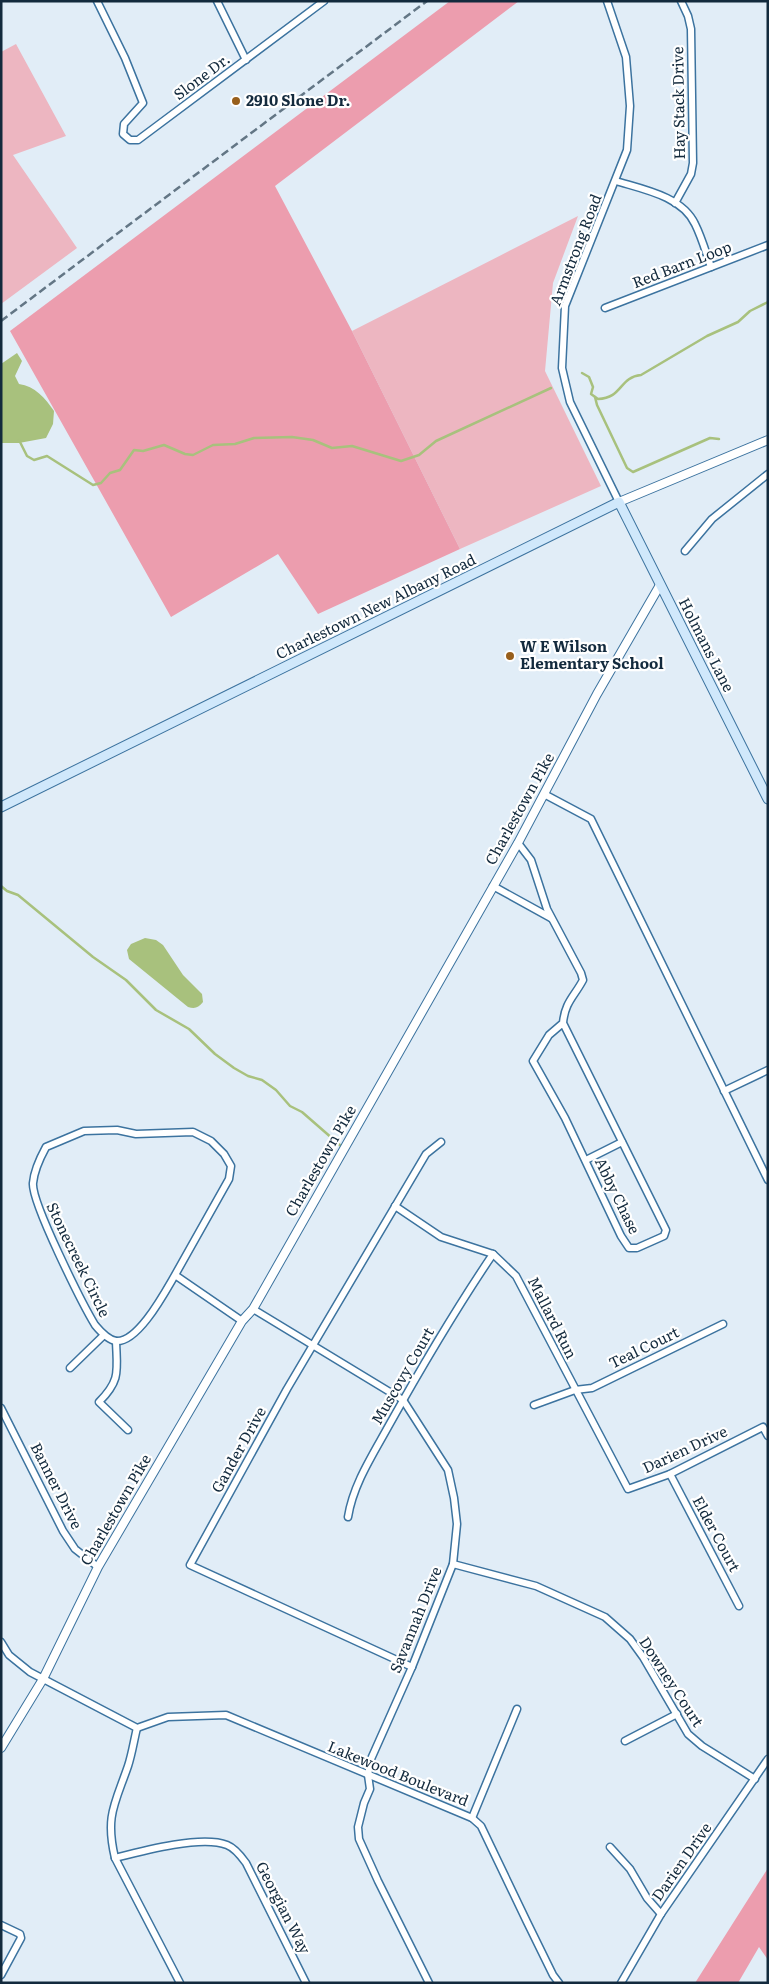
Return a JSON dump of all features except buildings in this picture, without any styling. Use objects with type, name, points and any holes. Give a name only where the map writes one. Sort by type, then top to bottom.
[{"type":"main road","name":"Holmans Lane","points":[[619,502],[768,799]]},
{"type":"main road","name":"Charlestown New Albany Road","points":[[1,807],[619,502]]},
{"type":"street","name":"Slone Dr.","points":[[96,1],[125,58],[143,104],[124,124],[123,134],[130,140],[138,140],[324,1]]},
{"type":"street","points":[[217,1],[246,60]]},
{"type":"street","name":"Armstrong Road","points":[[606,1],[626,57],[630,106],[628,150],[564,306],[562,368],[570,402],[619,502]]},
{"type":"street","name":"Hay Stack Drive","points":[[675,202],[690,174],[694,150],[691,29],[688,16],[680,1]]},
{"type":"street","points":[[616,181],[675,202],[687,212],[694,223],[711,267]]},
{"type":"street","name":"Red Barn Loop","points":[[606,308],[768,245]]},
{"type":"street","name":"Charlestown New Albany Road","points":[[619,502],[768,440]]},
{"type":"street","points":[[685,551],[712,519],[768,474]]},
{"type":"street","name":"Charlestown Pike","points":[[1,1748],[44,1679],[98,1567],[242,1321],[253,1309],[518,843],[597,694],[660,585]]},
{"type":"street","points":[[544,794],[591,819],[768,1180]]},
{"type":"street","points":[[518,843],[531,860],[552,919],[583,980],[570,996],[564,1010],[563,1023]]},
{"type":"street","points":[[493,886],[552,919]]},
{"type":"street","name":"Abby Chase","points":[[563,1023],[666,1230],[664,1236],[637,1248],[629,1248],[621,1236],[586,1160],[533,1061],[545,1040],[563,1023]]},
{"type":"street","points":[[724,1091],[768,1070]]},
{"type":"street","name":"Stonecreek Circle","points":[[117,1130],[136,1134],[194,1132],[211,1141],[224,1154],[231,1166],[229,1179],[175,1276],[146,1321],[128,1339],[116,1341],[104,1335],[96,1325],[64,1265],[35,1202],[33,1183],[39,1161],[46,1147],[84,1132],[117,1130]]},
{"type":"street","name":"Gander Drive","points":[[412,1667],[190,1565],[287,1389],[426,1154],[441,1142]]},
{"type":"street","points":[[586,1160],[622,1142]]},
{"type":"street","name":"Mallard Run","points":[[396,1206],[441,1236],[493,1254],[516,1276],[575,1390]]},
{"type":"street","name":"Muscovy Court","points":[[348,1517],[351,1497],[403,1400],[466,1294],[493,1254]]},
{"type":"street","points":[[175,1276],[242,1321]]},
{"type":"street","name":"Savannah Drive","points":[[253,1309],[403,1400],[448,1470],[457,1524],[453,1564],[412,1667],[370,1759],[368,1776],[370,1789],[364,1803],[358,1827],[359,1839],[429,1983]]},
{"type":"street","name":"Teal Court","points":[[534,1405],[575,1390],[592,1388],[723,1324]]},
{"type":"street","points":[[70,1368],[104,1335]]},
{"type":"street","points":[[116,1341],[116,1381],[113,1388],[99,1402],[128,1430]]},
{"type":"street","name":"Darien Drive","points":[[575,1390],[628,1489],[670,1474],[763,1427],[768,1436]]},
{"type":"street","name":"Banner Drive","points":[[1,1408],[63,1531],[74,1549],[98,1567]]},
{"type":"street","name":"Elder Court","points":[[670,1474],[739,1606]]},
{"type":"street","name":"Downey Court","points":[[453,1564],[536,1586],[605,1617],[634,1645],[659,1682],[688,1734],[702,1746],[755,1779]]},
{"type":"street","points":[[1,1642],[20,1666],[137,1728],[129,1764],[111,1810],[110,1836],[115,1858],[180,1983]]},
{"type":"street","points":[[472,1818],[517,1709]]},
{"type":"street","points":[[625,1741],[677,1714]]},
{"type":"street","name":"Lakewood Boulevard","points":[[137,1728],[168,1718],[226,1715],[472,1818],[481,1826],[535,1940],[559,1983]]},
{"type":"street","name":"Darien Drive","points":[[621,1983],[661,1914],[768,1759]]},
{"type":"street","name":"Georgian Way","points":[[115,1858],[157,1848],[213,1842],[227,1845],[238,1852],[246,1863],[306,1983]]},
{"type":"street","points":[[610,1847],[630,1869],[647,1898],[661,1914]]},
{"type":"street","points":[[1,1925],[20,1934],[21,1938],[1,1974]]},
{"type":"shaded area","points":[[450,1],[519,1],[275,186],[352,331],[460,549],[318,614],[278,554],[171,617],[10,331]]},
{"type":"shaded area","points":[[16,44],[66,136],[13,155],[77,248],[1,304],[1,52]]},
{"type":"shaded area","points":[[578,216],[553,283],[545,371],[601,486],[460,549],[352,331]]},
{"type":"shaded area","points":[[17,353],[22,361],[15,376],[19,384],[35,390],[47,402],[54,411],[53,424],[46,438],[19,443],[1,443],[1,364]]},
{"type":"shaded area","points":[[145,938],[156,940],[163,945],[183,975],[202,994],[203,1002],[200,1006],[196,1008],[188,1007],[129,959],[127,950],[131,944]]},
{"type":"shaded area","points":[[768,1868],[768,1960],[759,1947],[738,1983],[695,1983]]},
{"type":"waterway","points":[[582,373],[589,377],[593,387],[591,394],[598,399],[606,398],[617,391],[629,379],[641,375],[707,336],[738,322],[750,311],[768,302]]},
{"type":"waterway","points":[[19,440],[27,456],[34,460],[47,456],[93,485],[101,483],[110,473],[120,470],[134,450],[143,451],[164,445],[185,454],[193,455],[213,445],[235,444],[254,438],[292,437],[313,440],[332,448],[352,446],[401,461],[419,455],[436,441],[551,388]]},
{"type":"waterway","points":[[595,397],[627,468],[633,472],[710,438],[719,439]]},
{"type":"waterway","points":[[1,886],[7,891],[18,895],[93,957],[126,980],[156,1010],[189,1029],[215,1054],[234,1068],[248,1076],[262,1080],[276,1090],[290,1106],[302,1112],[341,1146]]},
{"type":"railway","points":[[1,321],[427,1]]},
{"type":"place","name":"2910 Slone Dr.","points":[[236,101]]},
{"type":"place","name":"W E Wilson Elementary School","points":[[510,656]]}]
